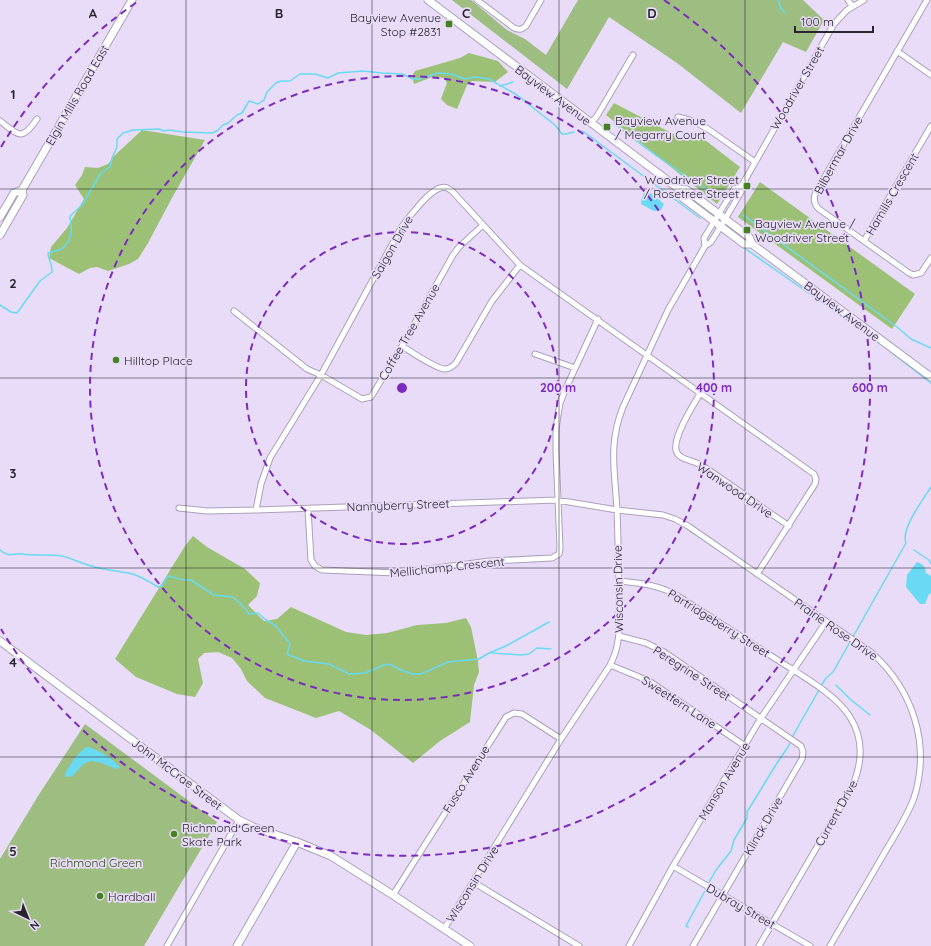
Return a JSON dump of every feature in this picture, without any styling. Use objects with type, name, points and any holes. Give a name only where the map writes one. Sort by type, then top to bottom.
[{"type":"main road","name":"Elgin Mills Road East","points":[[0,217],[14,193],[22,190],[132,0]]},
{"type":"main road","name":"Bayview Avenue","points":[[428,0],[679,189],[683,198],[744,244],[752,244]]},
{"type":"main road","name":"Bayview Avenue","points":[[679,189],[687,190],[726,219],[749,237],[752,244],[931,377]]},
{"type":"main road","name":"Elgin Mills Road East","points":[[1,230],[24,195],[22,190]]},
{"type":"main road","name":"John McCrae Street","points":[[0,641],[239,820],[253,827],[297,842],[331,856],[470,946]]},
{"type":"main road","points":[[237,946],[297,842]]},
{"type":"street","points":[[477,0],[518,30],[526,26],[541,0]]},
{"type":"street","points":[[848,0],[852,6]]},
{"type":"street","name":"Woodriver Street","points":[[721,226],[741,192],[741,187],[834,24],[852,6],[864,0]]},
{"type":"street","name":"Bilbermar Drive","points":[[927,0],[814,196],[815,203],[819,209],[913,275],[921,273],[931,258]]},
{"type":"street","points":[[897,51],[931,75]]},
{"type":"street","points":[[591,123],[597,116],[633,54]]},
{"type":"street","points":[[678,117],[694,121],[708,129],[755,162]]},
{"type":"street","points":[[0,121],[14,131],[23,134],[29,131],[37,119]]},
{"type":"street","name":"Hamills Crescent","points":[[864,241],[931,126]]},
{"type":"street","name":"Saigon Drive","points":[[256,510],[261,484],[270,458],[322,375],[401,228],[420,205],[438,188],[443,187],[452,191],[520,265],[701,392],[814,474],[816,478],[815,484],[757,574]]},
{"type":"street","name":"Woodriver Street","points":[[719,214],[734,189],[741,187]]},
{"type":"street","name":"Wisconsin Drive","points":[[705,246],[704,238],[719,214]]},
{"type":"street","name":"Coffee Tree Avenue","points":[[234,311],[307,369],[322,375],[362,399],[371,397],[402,346],[452,255],[483,225]]},
{"type":"street","name":"Wisconsin Drive","points":[[444,929],[561,739],[610,665],[615,654],[620,636],[617,510],[613,451],[615,432],[623,407],[674,298],[705,246],[711,242],[721,226]]},
{"type":"street","points":[[402,346],[439,368],[446,369],[453,366],[492,301],[520,265]]},
{"type":"street","points":[[557,500],[556,430],[560,403],[598,319]]},
{"type":"street","points":[[535,354],[575,368]]},
{"type":"street","name":"Wanwood Drive","points":[[701,392],[687,414],[680,430],[676,446],[678,454],[682,458],[700,464],[789,526]]},
{"type":"street","name":"Nannyberry Street","points":[[179,508],[207,511],[308,509],[557,500],[617,510]]},
{"type":"street","name":"Mellichamp Crescent","points":[[308,509],[311,560],[316,567],[323,570],[397,573],[490,561],[552,558],[559,554],[560,548],[557,500]]},
{"type":"street","name":"Prairie Rose Drive","points":[[617,510],[657,514],[675,519],[688,526],[872,653],[896,678],[908,697],[920,736],[921,753],[917,787],[909,810],[830,946]]},
{"type":"street","name":"Partridgeberry Street","points":[[619,581],[648,584],[667,590],[793,670]]},
{"type":"street","name":"Manson Avenue","points":[[628,946],[673,866],[761,718],[826,622]]},
{"type":"street","name":"Peregrine Street","points":[[620,636],[656,647],[761,718]]},
{"type":"street","name":"Sweetfern Lane","points":[[610,665],[649,681],[745,746]]},
{"type":"street","name":"Current Drive","points":[[759,946],[852,787],[860,759],[859,739],[850,716],[831,696],[793,670]]},
{"type":"street","name":"Fusco Avenue","points":[[393,895],[505,718],[511,714],[520,714],[561,739]]},
{"type":"street","name":"Klinck Drive","points":[[693,946],[803,756],[801,746],[761,718]]},
{"type":"street","points":[[167,946],[239,820]]},
{"type":"street","name":"Dubray Street","points":[[673,866],[810,946]]},
{"type":"street","points":[[473,882],[579,946]]},
{"type":"green space","points":[[452,0],[471,0],[507,30],[525,39],[546,55],[578,0],[803,0],[824,20],[806,52],[783,42],[741,113],[677,63],[609,17],[567,89]]},
{"type":"green space","points":[[469,53],[498,61],[508,72],[495,82],[472,81],[467,85],[457,109],[447,105],[441,99],[447,83],[444,78],[432,77],[414,84],[412,76],[415,71],[460,58]]},
{"type":"green space","points":[[614,103],[683,139],[701,137],[740,167],[717,204],[606,115]]},
{"type":"green space","points":[[142,130],[205,140],[138,259],[129,264],[108,271],[97,267],[90,268],[79,274],[49,258],[51,247],[67,228],[84,199],[75,185],[82,175],[85,167],[98,168],[108,164],[114,156]]},
{"type":"green space","points":[[760,182],[915,294],[892,329],[738,217]]},
{"type":"green space","points":[[193,536],[207,547],[245,569],[260,583],[257,596],[248,605],[264,621],[277,619],[291,607],[346,632],[366,635],[387,633],[417,625],[446,623],[466,618],[471,627],[479,672],[474,685],[470,722],[440,741],[413,763],[371,730],[339,711],[316,718],[265,698],[247,681],[241,669],[232,658],[218,652],[204,653],[198,659],[203,683],[195,697],[177,694],[136,677],[115,659],[185,546]]},
{"type":"green space","name":"Richmond Green","points":[[85,724],[217,822],[144,946],[0,946],[0,859],[38,796]]},
{"type":"water","points":[[646,192],[652,194],[664,204],[661,210],[654,211],[641,204],[642,197]]},
{"type":"water","points":[[917,562],[924,566],[926,573],[931,576],[931,593],[929,594],[925,604],[920,604],[906,587],[907,575]]},
{"type":"water","points":[[86,747],[95,749],[105,755],[115,762],[120,768],[115,769],[96,761],[89,762],[81,767],[75,774],[66,777],[65,774],[71,763]]},
{"type":"waterway","points":[[778,0],[781,9],[785,13]]},
{"type":"waterway","points":[[0,305],[11,312],[17,313],[40,281],[52,272],[48,253],[61,249],[68,243],[71,234],[70,216],[82,205],[101,173],[110,167],[117,147],[117,139],[123,133],[133,130],[159,129],[164,131],[169,130],[212,133],[242,113],[249,101],[258,104],[264,100],[267,92],[276,83],[281,81],[290,81],[300,74],[315,74],[328,78],[338,73],[363,71],[402,74],[413,79],[419,79],[438,73],[451,74],[465,79],[475,77],[489,79],[517,95],[556,126],[562,134],[574,132]]},
{"type":"waterway","points":[[500,86],[513,82]]},
{"type":"waterway","points":[[614,123],[664,162],[718,197]]},
{"type":"waterway","points":[[579,131],[584,132],[700,218]]},
{"type":"waterway","points":[[743,215],[897,327],[911,339],[931,348]]},
{"type":"waterway","points":[[743,247],[870,336],[931,383]]},
{"type":"waterway","points":[[821,686],[826,678],[833,672],[906,543],[905,537],[909,522],[931,487]]},
{"type":"waterway","points":[[0,550],[9,555],[20,554],[62,556],[97,568],[133,574],[158,587],[162,586],[168,576],[183,580],[191,580],[214,595],[233,597],[249,614],[258,613],[276,626],[290,644],[287,654],[304,661],[329,664],[349,674],[365,673],[389,664],[403,671],[413,674],[421,674],[448,662],[479,659],[549,622]]},
{"type":"waterway","points":[[914,550],[929,560],[931,564]]},
{"type":"waterway","points":[[492,653],[521,655],[529,654],[537,648],[551,649]]},
{"type":"waterway","points":[[836,685],[850,699],[870,715]]},
{"type":"waterway","points":[[708,884],[716,870],[731,851],[734,840],[747,818],[747,812],[788,747],[819,690]]},
{"type":"waterway","points":[[688,927],[686,926],[707,887]]},
{"type":"place","name":"Bayview Avenue Stop #2831","points":[[449,24]]},
{"type":"place","name":"Bayview Avenue / Megarry Court","points":[[607,127]]},
{"type":"place","name":"Woodriver Street / Rosetree Street","points":[[747,186]]},
{"type":"place","name":"Bayview Avenue / Woodriver Street","points":[[747,230]]},
{"type":"place","name":"Hilltop Place","points":[[116,360]]},
{"type":"place","name":"Richmond Green Skate Park","points":[[174,834]]},
{"type":"place","name":"Hardball","points":[[100,896]]}]
